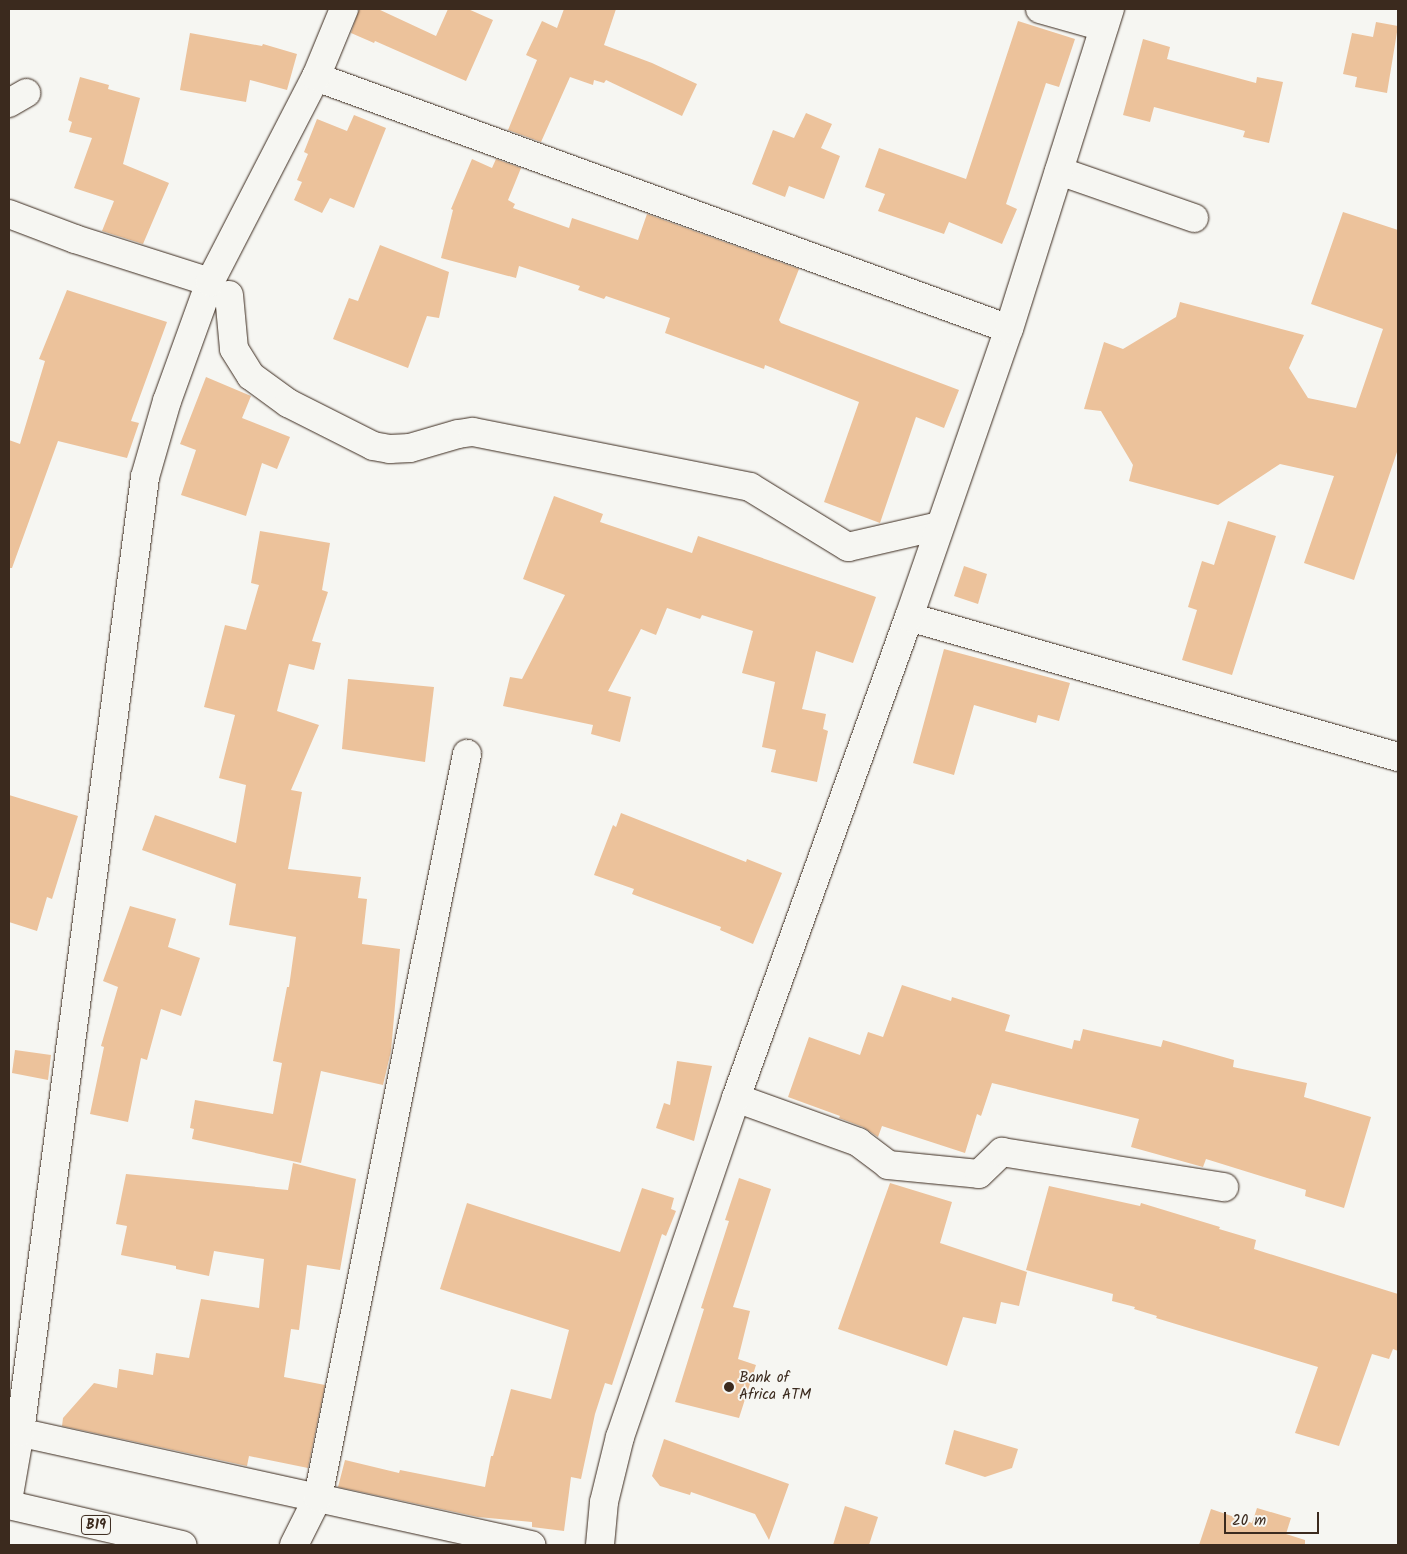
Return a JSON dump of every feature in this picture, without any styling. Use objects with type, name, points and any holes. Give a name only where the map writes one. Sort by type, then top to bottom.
[{"type":"main road","points":[[9,1494],[14,1431],[144,476],[167,401],[316,77],[344,9]]},
{"type":"main road","points":[[600,1545],[604,1502],[620,1437],[736,1098],[910,617],[1009,329],[1107,18],[1040,9]]},
{"type":"main road","points":[[316,77],[1009,329]]},
{"type":"main road","points":[[1059,171],[1194,218]]},
{"type":"main road","points":[[9,214],[75,239],[219,288]]},
{"type":"main road","points":[[219,288],[234,349],[251,376],[288,403],[373,446],[390,449],[410,448],[458,434],[473,432],[750,487],[848,547],[940,526]]},
{"type":"main road","points":[[910,617],[1398,757]]},
{"type":"main road","points":[[294,1545],[318,1497],[467,754]]},
{"type":"main road","points":[[736,1098],[858,1142],[888,1165],[980,1174],[1002,1152],[1224,1187]]},
{"type":"main road","points":[[14,1431],[531,1545]]},
{"type":"main road","name":"B19","points":[[9,1505],[182,1545]]},
{"type":"building","points":[[359,9],[378,9],[436,36],[448,9],[468,9],[493,20],[466,81],[375,41],[374,43],[351,33]]},
{"type":"building","points":[[564,9],[616,9],[604,45],[652,63],[697,84],[682,116],[606,80],[604,83],[594,80],[593,85],[570,77],[541,142],[508,130],[537,60],[526,55],[542,21],[557,28]]},
{"type":"building","points":[[1018,21],[1075,39],[1059,87],[1046,83],[1006,204],[1017,209],[1002,244],[949,222],[944,234],[878,211],[885,194],[865,187],[879,148],[966,179]]},
{"type":"building","points":[[1376,22],[1398,26],[1387,93],[1355,87],[1357,77],[1343,74],[1352,33],[1373,37]]},
{"type":"building","points":[[190,33],[262,46],[263,44],[297,54],[287,90],[250,80],[246,102],[180,90]]},
{"type":"building","points":[[1143,39],[1170,47],[1167,59],[1256,83],[1257,77],[1283,82],[1269,143],[1243,137],[1245,131],[1154,107],[1150,122],[1123,115]]},
{"type":"building","points":[[80,77],[109,85],[108,89],[140,98],[123,164],[169,183],[143,244],[102,231],[114,201],[74,188],[92,138],[69,132],[72,122],[68,120]]},
{"type":"building","points":[[806,113],[832,124],[821,148],[840,156],[824,199],[789,186],[785,197],[752,184],[773,130],[794,138]]},
{"type":"building","points":[[354,115],[386,128],[354,208],[330,198],[322,213],[294,200],[302,182],[297,180],[308,154],[304,152],[317,119],[347,131]]},
{"type":"building","points":[[472,159],[492,168],[496,159],[521,168],[508,200],[515,204],[513,208],[569,228],[572,218],[638,240],[647,214],[799,269],[779,320],[781,323],[959,390],[944,428],[916,417],[880,523],[824,502],[859,402],[765,365],[764,369],[665,333],[670,318],[606,296],[604,299],[578,290],[580,286],[519,266],[516,278],[441,258],[453,210],[451,209]]},
{"type":"building","points":[[1343,212],[1398,230],[1398,449],[1354,580],[1304,563],[1334,476],[1280,464],[1218,505],[1129,481],[1133,465],[1101,411],[1084,409],[1104,342],[1123,349],[1176,317],[1180,302],[1304,335],[1289,368],[1308,398],[1356,408],[1383,329],[1311,304]]},
{"type":"building","points":[[380,245],[449,272],[439,318],[427,316],[408,368],[333,339],[349,298],[358,301]]},
{"type":"building","points":[[67,290],[167,322],[131,421],[139,423],[127,458],[58,441],[12,568],[9,568],[9,440],[20,444],[45,361],[39,359]]},
{"type":"building","points":[[206,377],[251,396],[242,418],[290,437],[277,469],[262,463],[246,516],[181,495],[196,450],[180,444]]},
{"type":"building","points":[[554,496],[603,514],[600,522],[692,553],[698,536],[876,597],[853,663],[816,651],[802,709],[826,714],[823,729],[828,731],[817,782],[771,772],[776,750],[762,747],[775,682],[742,673],[753,631],[702,615],[700,619],[667,608],[656,635],[641,629],[608,691],[631,697],[620,742],[591,734],[593,725],[503,706],[510,677],[522,679],[565,595],[523,579]]},
{"type":"building","points":[[1228,521],[1276,536],[1232,675],[1182,660],[1197,610],[1188,607],[1202,561],[1214,565]]},
{"type":"building","points":[[260,531],[330,543],[322,590],[328,592],[312,641],[321,643],[314,670],[289,664],[277,711],[319,725],[291,790],[302,792],[288,869],[361,877],[358,898],[367,899],[362,944],[400,949],[391,1051],[383,1085],[321,1071],[301,1163],[192,1139],[194,1129],[190,1128],[195,1100],[273,1114],[282,1063],[273,1061],[287,987],[289,987],[296,937],[229,925],[236,884],[142,850],[155,815],[236,843],[246,785],[219,778],[235,715],[204,707],[225,625],[246,630],[259,585],[251,583]]},
{"type":"building","points":[[964,566],[987,574],[978,604],[954,596]]},
{"type":"building","points":[[944,649],[1070,683],[1059,721],[1038,715],[1036,723],[974,705],[954,775],[913,763]]},
{"type":"building","points":[[348,679],[434,687],[425,762],[342,749]]},
{"type":"building","points":[[9,795],[78,816],[52,899],[47,897],[37,931],[9,922]]},
{"type":"building","points":[[621,813],[746,862],[747,859],[782,873],[753,944],[720,930],[721,927],[632,894],[634,889],[594,875],[613,825],[616,827]]},
{"type":"building","points":[[130,906],[176,919],[168,947],[200,958],[181,1016],[161,1009],[147,1060],[141,1058],[128,1122],[90,1114],[104,1047],[101,1046],[118,987],[103,981]]},
{"type":"building","points":[[902,985],[951,1001],[952,997],[1010,1015],[1005,1031],[1072,1049],[1074,1040],[1080,1041],[1083,1029],[1161,1047],[1163,1040],[1234,1060],[1233,1067],[1307,1083],[1304,1097],[1371,1117],[1344,1208],[1305,1196],[1306,1190],[1206,1159],[1203,1167],[1131,1147],[1139,1119],[992,1083],[981,1116],[977,1114],[965,1153],[882,1126],[878,1137],[863,1127],[839,1118],[840,1116],[788,1097],[809,1037],[860,1055],[868,1032],[883,1037]]},
{"type":"building","points":[[15,1050],[51,1055],[48,1080],[12,1073]]},
{"type":"building","points":[[677,1061],[712,1066],[694,1141],[656,1128],[664,1103],[670,1105]]},
{"type":"building","points":[[293,1163],[356,1179],[340,1270],[307,1265],[299,1330],[291,1329],[284,1377],[325,1385],[308,1468],[249,1456],[247,1466],[62,1426],[63,1418],[94,1383],[117,1388],[119,1369],[153,1375],[156,1353],[189,1358],[201,1299],[259,1308],[264,1259],[214,1251],[209,1276],[176,1269],[176,1266],[121,1255],[127,1226],[116,1224],[126,1174],[288,1190]]},
{"type":"building","points":[[739,1178],[771,1189],[733,1307],[750,1311],[738,1359],[756,1365],[739,1418],[675,1402],[704,1309],[701,1308],[729,1221],[725,1220]]},
{"type":"building","points":[[890,1183],[952,1202],[940,1243],[1027,1272],[1019,1306],[1001,1302],[996,1324],[963,1317],[947,1366],[838,1329]]},
{"type":"building","points":[[1049,1186],[1140,1206],[1141,1203],[1220,1227],[1219,1229],[1256,1240],[1254,1249],[1398,1294],[1398,1351],[1393,1349],[1389,1359],[1372,1354],[1339,1446],[1295,1433],[1318,1367],[1156,1318],[1157,1316],[1134,1309],[1135,1307],[1112,1301],[1113,1294],[1026,1270]]},
{"type":"building","points":[[642,1188],[674,1198],[671,1209],[676,1211],[666,1236],[662,1234],[612,1385],[605,1383],[595,1414],[581,1479],[571,1477],[564,1531],[532,1527],[532,1522],[478,1517],[338,1487],[345,1460],[399,1473],[400,1470],[485,1487],[491,1456],[493,1456],[511,1389],[551,1399],[569,1330],[440,1289],[467,1203],[620,1252]]},
{"type":"building","points":[[954,1430],[1018,1449],[1012,1468],[985,1477],[945,1464]]},
{"type":"building","points":[[664,1439],[789,1484],[769,1540],[755,1514],[691,1492],[690,1495],[660,1486],[652,1476]]},
{"type":"building","points":[[845,1506],[878,1517],[869,1545],[833,1545]]},
{"type":"building","points":[[1257,1508],[1291,1518],[1286,1534],[1305,1540],[1305,1545],[1199,1545],[1211,1509],[1252,1523]]},
{"type":"place","name":"Bank of Africa ATM","points":[[729,1387]]}]
